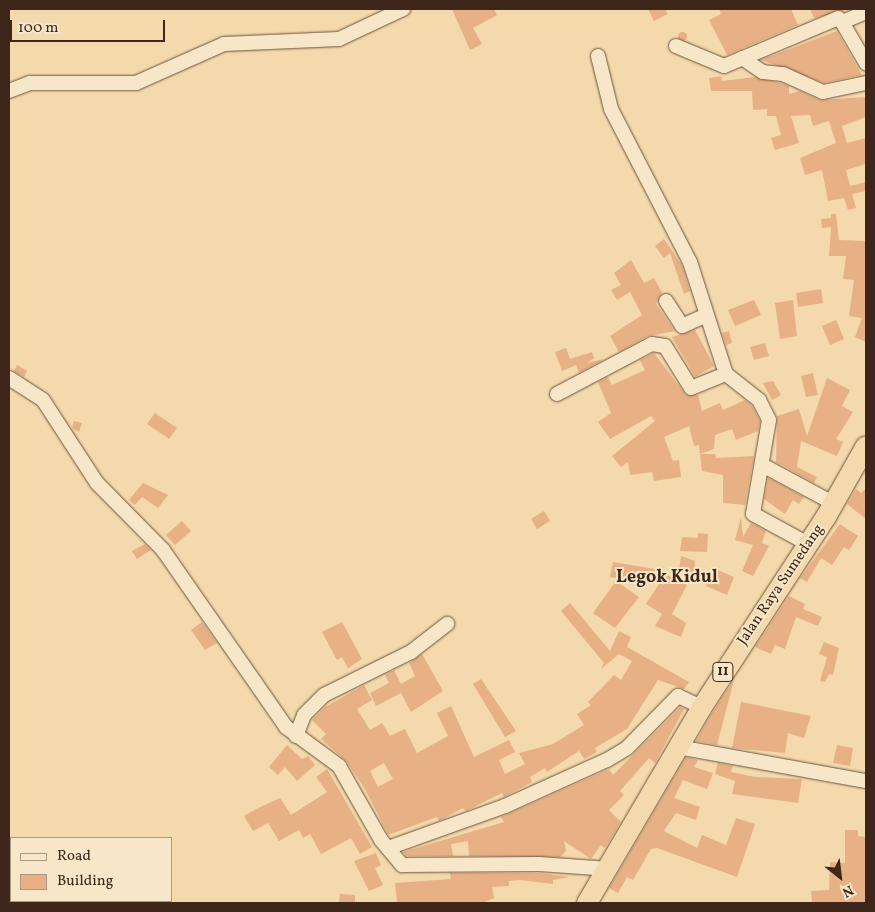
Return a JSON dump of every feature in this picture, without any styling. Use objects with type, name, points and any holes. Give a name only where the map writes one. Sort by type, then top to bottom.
[{"type":"highway","name":"Jalan Raya Sumedang","points":[[587,903],[610,869],[702,707],[808,544],[866,446]]},
{"type":"street","points":[[9,90],[30,83],[136,83],[224,44],[339,38],[403,9]]},
{"type":"street","points":[[676,46],[718,66],[742,58],[838,16],[866,12]]},
{"type":"street","points":[[838,16],[866,63]]},
{"type":"street","points":[[598,56],[611,109],[678,234],[708,315],[726,374],[765,409],[770,433],[753,514],[808,544]]},
{"type":"street","points":[[742,58],[763,72],[783,74],[822,92],[866,83]]},
{"type":"street","points":[[666,301],[682,326],[708,315]]},
{"type":"street","points":[[557,394],[652,344],[665,346],[691,388],[726,374]]},
{"type":"street","points":[[9,378],[48,406],[82,464],[194,589],[276,714],[296,736],[339,766],[388,848],[408,868],[539,864],[610,869]]},
{"type":"street","points":[[764,466],[833,503]]},
{"type":"street","points":[[296,736],[304,715],[324,695],[396,660],[447,624]]},
{"type":"street","points":[[388,848],[497,810],[607,760],[628,748],[679,695],[702,707]]},
{"type":"street","points":[[678,747],[866,781]]},
{"type":"building","points":[[452,9],[494,9],[497,15],[473,28],[482,44],[470,50]]},
{"type":"building","points":[[648,9],[665,9],[668,14],[654,21]]},
{"type":"building","points":[[719,9],[791,9],[798,25],[727,55],[709,20],[721,14]]},
{"type":"building","points":[[810,9],[851,9],[814,18]]},
{"type":"building","points":[[682,31],[687,36],[682,41],[677,36]]},
{"type":"building","points":[[837,31],[862,75],[824,83],[761,60]]},
{"type":"building","points":[[721,76],[722,81],[755,77],[781,83],[789,86],[789,94],[800,91],[820,100],[866,97],[866,117],[842,126],[847,143],[866,138],[866,164],[846,170],[850,186],[866,182],[866,191],[852,194],[856,208],[848,210],[844,198],[828,201],[822,170],[805,175],[800,158],[836,143],[829,121],[813,126],[810,115],[791,116],[799,143],[775,150],[771,138],[781,135],[776,116],[767,116],[767,109],[753,110],[752,91],[711,91],[709,78]]},
{"type":"building","points":[[831,214],[836,214],[839,240],[866,241],[866,342],[855,337],[862,318],[849,316],[854,280],[843,279],[846,256],[829,256],[831,227],[822,228],[821,219],[831,218]]},
{"type":"building","points":[[664,239],[682,265],[690,291],[684,294],[670,253],[664,258],[655,246]]},
{"type":"building","points":[[631,260],[644,283],[654,278],[662,293],[656,304],[675,331],[648,336],[619,352],[610,336],[642,315],[630,292],[617,300],[611,290],[621,285],[614,273]]},
{"type":"building","points":[[821,289],[823,303],[798,307],[796,293]]},
{"type":"building","points":[[754,300],[761,315],[735,326],[728,310]]},
{"type":"building","points":[[793,300],[797,336],[780,339],[775,303]]},
{"type":"building","points":[[836,320],[844,339],[830,345],[822,326]]},
{"type":"building","points":[[695,330],[714,366],[695,377],[672,337]]},
{"type":"building","points":[[729,331],[732,343],[726,345],[722,333]]},
{"type":"building","points":[[765,343],[769,356],[754,360],[750,347]]},
{"type":"building","points":[[566,348],[570,359],[592,352],[594,358],[587,363],[604,359],[579,373],[576,365],[562,371],[555,352]]},
{"type":"building","points":[[654,353],[686,395],[698,395],[702,411],[720,403],[723,410],[745,400],[752,406],[760,421],[758,431],[736,440],[732,429],[715,435],[714,449],[700,454],[699,445],[694,446],[689,426],[664,437],[673,461],[679,460],[681,477],[654,481],[652,472],[630,475],[628,462],[621,467],[612,456],[655,421],[651,416],[610,439],[598,422],[611,413],[598,382],[608,377],[612,385],[645,370],[640,360]]},
{"type":"building","points":[[17,365],[27,371],[24,377],[14,371]]},
{"type":"building","points":[[813,373],[818,395],[806,397],[801,376]]},
{"type":"building","points":[[827,378],[850,390],[842,406],[853,412],[836,439],[843,442],[837,456],[801,441],[797,467],[817,477],[814,483],[776,462],[777,416],[799,409],[807,436]]},
{"type":"building","points":[[773,381],[781,395],[772,400],[763,383]]},
{"type":"building","points":[[155,413],[177,428],[169,439],[147,424]]},
{"type":"building","points":[[74,421],[82,423],[79,432],[72,428]]},
{"type":"building","points":[[700,454],[715,454],[716,458],[754,456],[745,505],[723,503],[723,475],[702,471]]},
{"type":"building","points":[[768,478],[804,497],[799,504],[793,500],[785,514],[764,499]]},
{"type":"building","points":[[143,483],[168,495],[158,508],[142,497],[135,505],[129,500]]},
{"type":"building","points":[[866,488],[866,519],[847,504],[856,489],[861,493]]},
{"type":"building","points":[[544,511],[550,521],[537,529],[531,519]]},
{"type":"building","points":[[741,517],[743,537],[751,523],[766,531],[762,543],[769,546],[753,576],[742,571],[753,545],[735,540]]},
{"type":"building","points":[[182,521],[191,531],[175,545],[166,535]]},
{"type":"building","points":[[840,524],[858,536],[849,550],[844,547],[832,565],[821,558],[807,582],[800,578]]},
{"type":"building","points":[[698,533],[708,534],[707,552],[680,551],[682,537],[698,538]]},
{"type":"building","points":[[145,544],[151,550],[137,559],[132,551]]},
{"type":"building","points":[[681,556],[695,561],[694,573],[679,570]]},
{"type":"building","points":[[613,562],[655,569],[687,585],[672,614],[686,623],[681,637],[655,626],[662,614],[646,604],[659,584],[610,577]]},
{"type":"building","points":[[713,568],[734,577],[727,595],[706,586]]},
{"type":"building","points":[[616,581],[639,597],[615,628],[593,613]]},
{"type":"building","points":[[789,596],[805,604],[803,609],[822,617],[818,626],[796,617],[785,649],[775,645],[771,654],[755,647]]},
{"type":"building","points":[[570,603],[610,651],[619,631],[631,637],[627,647],[689,682],[684,689],[658,680],[627,729],[595,748],[597,752],[584,759],[579,751],[547,772],[545,768],[530,777],[532,782],[504,797],[502,793],[466,811],[463,808],[439,821],[437,817],[388,835],[365,789],[346,761],[321,739],[326,734],[312,720],[325,707],[364,685],[372,700],[357,709],[370,730],[382,723],[390,736],[405,729],[417,753],[448,736],[437,713],[451,706],[474,757],[509,740],[515,752],[499,760],[505,774],[525,764],[519,753],[553,744],[584,725],[577,714],[591,705],[588,702],[614,675],[621,680],[632,661],[619,654],[601,669],[604,663],[561,611]],"holes":[[[384,763],[393,779],[378,787],[370,771]]]},
{"type":"building","points":[[202,622],[217,643],[205,650],[191,630]]},
{"type":"building","points":[[342,622],[362,659],[348,668],[342,657],[337,660],[322,632]]},
{"type":"building","points":[[824,642],[839,648],[833,675],[829,674],[825,682],[820,681],[827,657],[819,654]]},
{"type":"building","points":[[422,654],[443,691],[411,712],[401,693],[376,706],[370,693],[389,683],[385,675],[394,670],[401,684],[415,676],[409,663]]},
{"type":"building","points":[[481,679],[516,731],[505,737],[473,684]]},
{"type":"building","points":[[734,680],[717,745],[696,741],[712,713]]},
{"type":"building","points":[[741,702],[811,716],[804,738],[788,733],[785,753],[732,748]]},
{"type":"building","points":[[680,707],[684,709],[655,763],[649,758],[620,791],[624,795],[609,810],[621,822],[605,848],[601,845],[591,859],[564,841],[566,851],[560,857],[469,856],[468,841],[451,844],[453,856],[406,856],[403,852],[504,822],[501,817],[609,769],[613,775]]},
{"type":"building","points":[[287,745],[302,759],[308,756],[315,765],[297,781],[285,767],[278,775],[269,767]]},
{"type":"building","points":[[837,745],[853,748],[850,766],[833,763]]},
{"type":"building","points":[[686,757],[698,760],[694,767],[713,773],[707,789],[683,780],[674,798],[700,807],[696,820],[676,813],[664,831],[697,848],[702,835],[726,845],[736,818],[755,824],[737,877],[657,848],[651,849],[633,880],[627,877],[618,893],[609,888]]},
{"type":"building","points":[[718,763],[733,766],[731,772],[755,777],[802,779],[798,803],[732,794],[735,781],[715,774]]},
{"type":"building","points":[[327,769],[372,847],[360,854],[351,838],[321,854],[310,834],[303,838],[299,830],[279,841],[268,823],[253,831],[244,816],[256,809],[280,798],[291,815],[327,792],[316,777]]},
{"type":"building","points":[[845,830],[858,830],[858,836],[866,837],[866,903],[812,903],[811,891],[829,890],[830,862],[845,863]]},
{"type":"building","points":[[376,853],[381,865],[375,868],[383,885],[369,891],[354,861]]},
{"type":"building","points":[[450,873],[539,873],[569,877],[553,880],[553,884],[520,880],[509,881],[509,886],[492,887],[494,898],[482,903],[397,903],[395,883],[451,879]]},
{"type":"building","points":[[340,894],[355,895],[355,903],[339,903]]},
{"type":"district","name":"Legok Kidul","points":[[667,578]]}]
